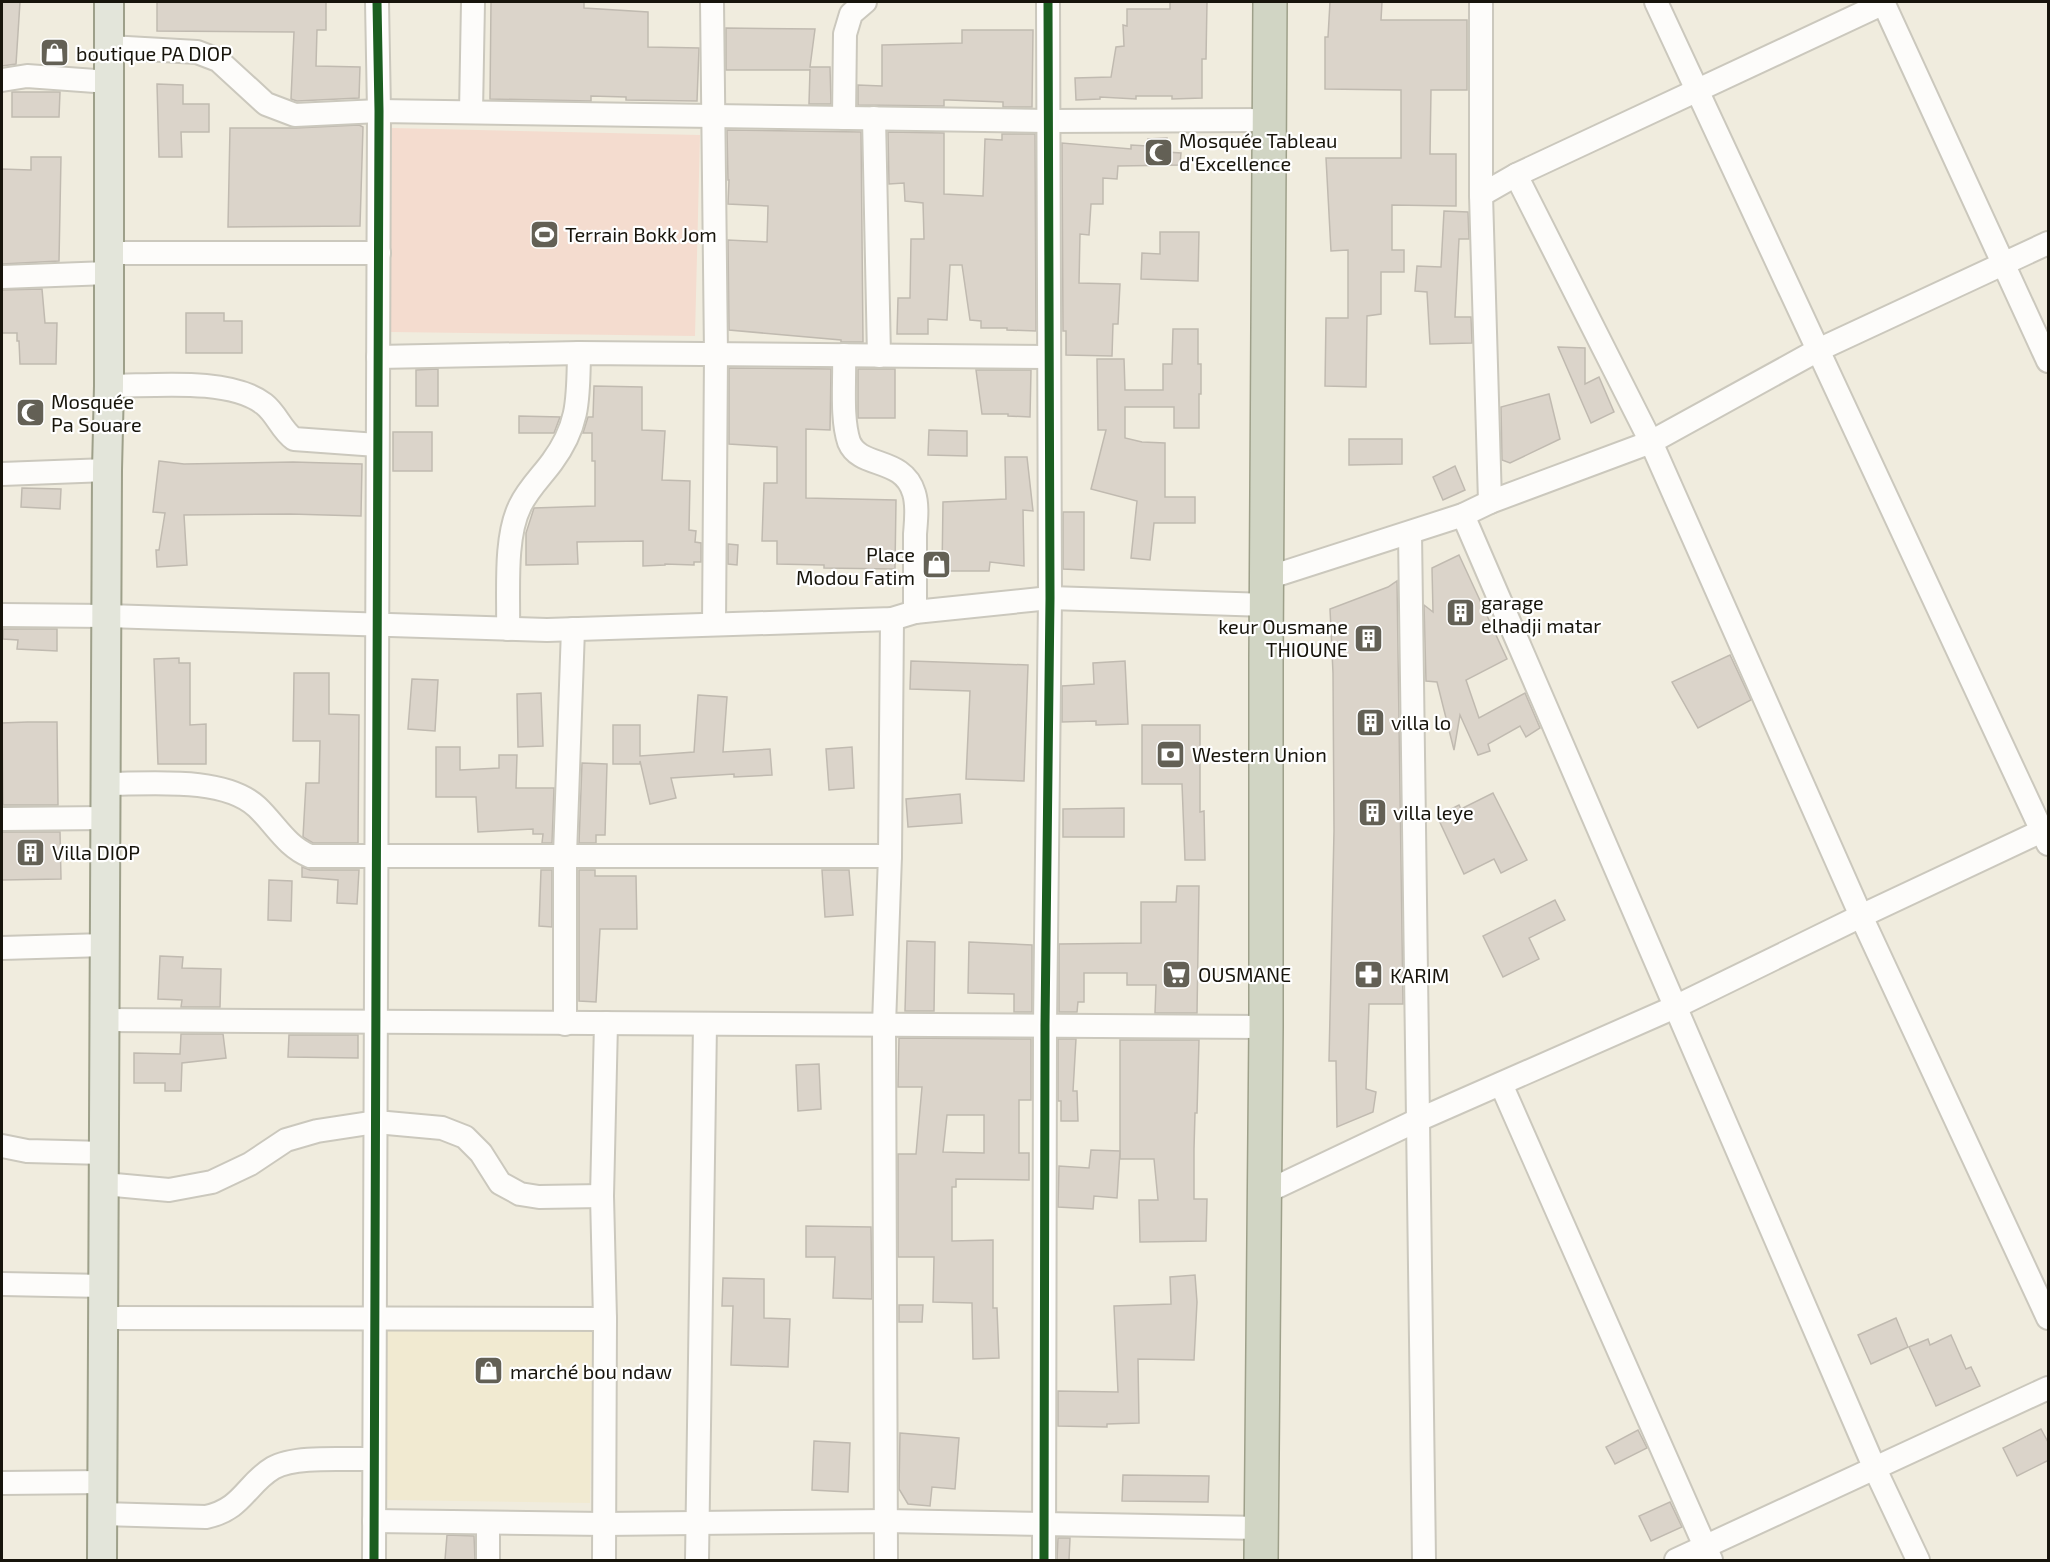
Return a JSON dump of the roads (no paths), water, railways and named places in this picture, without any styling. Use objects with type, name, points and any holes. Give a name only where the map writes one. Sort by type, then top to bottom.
[{"type":"highway","points":[[1261,1560],[1266,1027],[1270,2]]},
{"type":"main road","points":[[102,1560],[109,2]]},
{"type":"street","points":[[374,1560],[379,254],[377,2]]},
{"type":"street","points":[[471,112],[473,2]]},
{"type":"street","points":[[712,2],[711,116],[716,354],[714,624]]},
{"type":"street","points":[[844,118],[845,34],[851,14],[865,2]]},
{"type":"street","points":[[1044,1560],[1045,1026],[1050,598],[1048,2]]},
{"type":"street","points":[[1481,2],[1481,195],[1490,502]]},
{"type":"street","points":[[1264,1193],[1418,1120],[1675,1007],[1861,916],[2046,834],[1656,2]]},
{"type":"street","points":[[1481,195],[1516,175],[1884,2],[2049,361]]},
{"type":"street","points":[[109,47],[197,52],[218,60],[266,104],[295,116],[379,111],[1048,121],[1270,120]]},
{"type":"street","points":[[2,80],[27,75],[109,82]]},
{"type":"street","points":[[873,118],[879,356]]},
{"type":"street","points":[[1516,175],[1651,442],[1861,916],[2049,1318]]},
{"type":"street","points":[[2,615],[573,629],[892,619],[915,612],[1050,598],[1267,591],[1410,533],[1463,515],[1490,502],[1651,442],[1818,350],[2049,243]]},
{"type":"street","points":[[2,277],[108,263],[379,254]]},
{"type":"street","points":[[378,357],[579,353],[1048,357]]},
{"type":"street","points":[[508,628],[511,534],[519,507],[533,483],[553,462],[569,434],[577,410],[579,353]]},
{"type":"street","points":[[844,355],[846,424],[850,443],[858,455],[896,469],[906,478],[914,493],[916,512],[915,612]]},
{"type":"street","points":[[109,386],[212,386],[235,390],[264,404],[280,422],[285,433],[294,439],[377,445]]},
{"type":"street","points":[[2,474],[107,470]]},
{"type":"street","points":[[1463,515],[1875,1469],[1918,1560]]},
{"type":"street","points":[[1410,533],[1424,1560]]},
{"type":"street","points":[[886,1560],[884,1025],[890,856],[892,619]]},
{"type":"street","points":[[565,1024],[565,855],[573,629]]},
{"type":"street","points":[[106,784],[219,787],[238,794],[256,806],[296,850],[310,856],[890,856]]},
{"type":"street","points":[[2,819],[106,818]]},
{"type":"street","points":[[2,948],[105,945]]},
{"type":"street","points":[[105,1020],[1266,1027]]},
{"type":"street","points":[[604,1560],[605,1319],[602,1196],[606,1023]]},
{"type":"street","points":[[697,1560],[705,1024]]},
{"type":"street","points":[[1501,1084],[1708,1554]]},
{"type":"street","points":[[104,1184],[169,1190],[212,1182],[250,1164],[286,1140],[317,1131],[376,1122],[442,1128],[465,1137],[481,1153],[500,1184],[520,1194],[539,1197],[602,1196]]},
{"type":"street","points":[[2,1146],[27,1151],[104,1153]]},
{"type":"street","points":[[2,1284],[104,1286]]},
{"type":"street","points":[[104,1318],[605,1319]]},
{"type":"street","points":[[1676,1560],[1708,1554],[1875,1469],[2049,1388]]},
{"type":"street","points":[[102,1514],[207,1517],[222,1514],[272,1469],[285,1462],[374,1459]]},
{"type":"street","points":[[2,1483],[103,1482]]},
{"type":"street","points":[[374,1521],[697,1524],[886,1521],[1261,1528]]},
{"type":"street","points":[[488,1523],[488,1560]]},
{"type":"place","name":"boutique PA DIOP","points":[[55,53]]},
{"type":"place","name":"Mosquée Tableau d'Excellence","points":[[1158,152]]},
{"type":"place","name":"Terrain Bokk Jom","points":[[544,234]]},
{"type":"place","name":"Mosquée Pa Souare","points":[[30,413]]},
{"type":"place","name":"Place Modou Fatim","points":[[936,565]]},
{"type":"place","name":"garage elhadji matar","points":[[1460,613]]},
{"type":"place","name":"keur Ousmane THIOUNE","points":[[1369,638]]},
{"type":"place","name":"villa lo","points":[[1370,722]]},
{"type":"place","name":"Western Union","points":[[1171,754]]},
{"type":"place","name":"villa leye","points":[[1372,812]]},
{"type":"place","name":"Villa DIOP","points":[[31,852]]},
{"type":"place","name":"OUSMANE","points":[[1177,974]]},
{"type":"place","name":"KARIM","points":[[1369,975]]},
{"type":"place","name":"marché bou ndaw","points":[[489,1371]]}]
